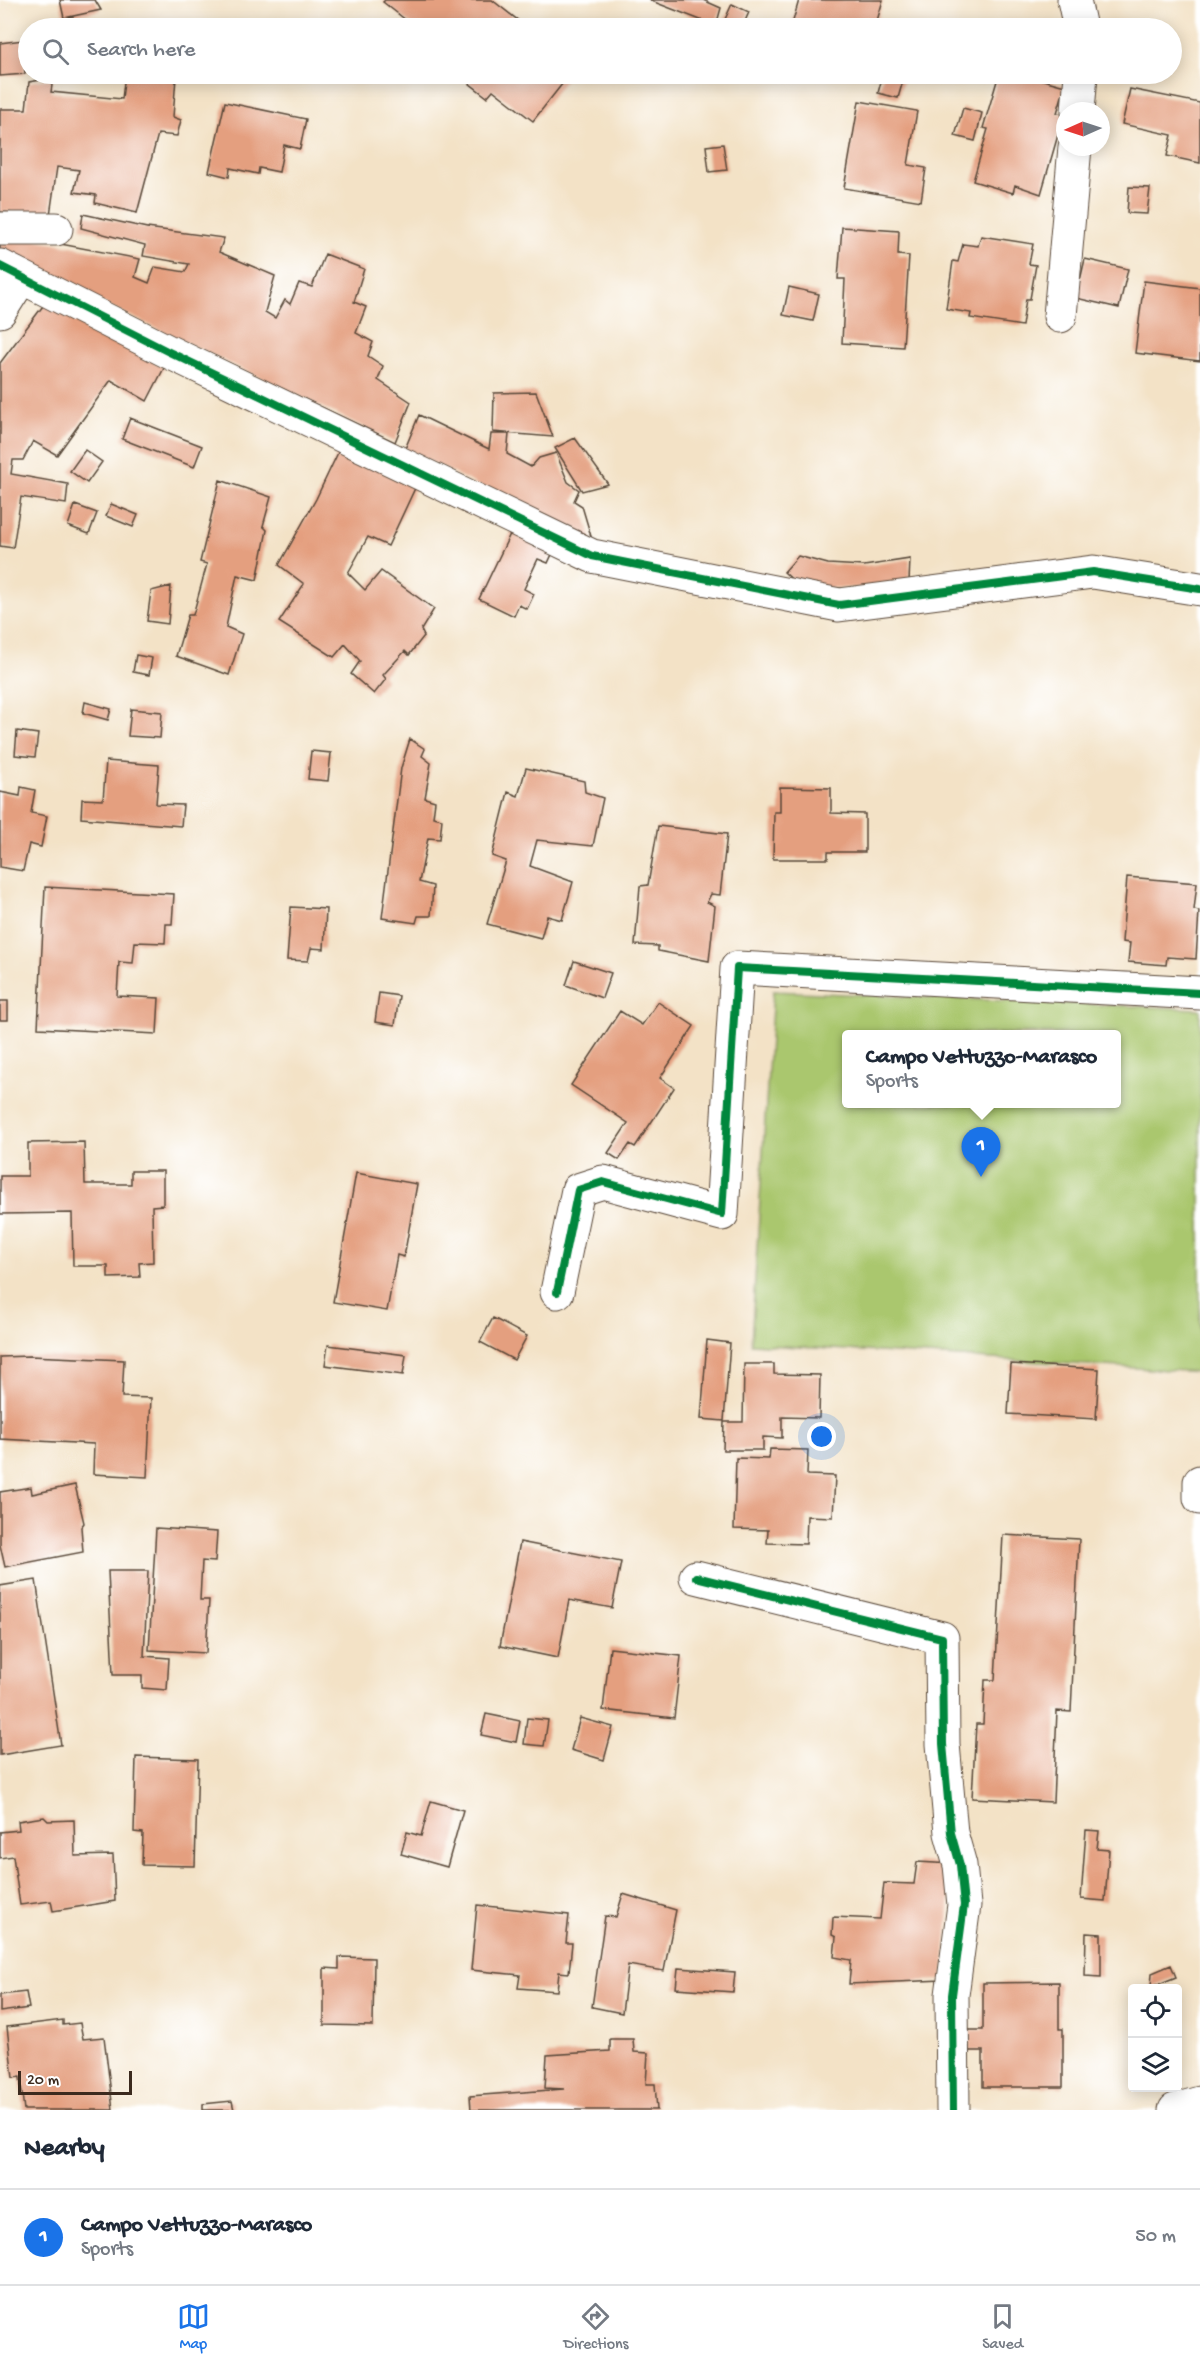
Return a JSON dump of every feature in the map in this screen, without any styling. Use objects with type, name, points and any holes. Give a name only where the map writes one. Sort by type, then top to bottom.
[{"type":"street","points":[[1074,0],[1078,18]]},
{"type":"street","points":[[1079,102],[1080,84]]},
{"type":"street","points":[[1060,316],[1074,156]]},
{"type":"street","points":[[0,229],[56,229]]},
{"type":"street","points":[[0,311],[11,272],[167,351],[592,556],[839,605],[1093,572],[1200,589]]},
{"type":"street","points":[[557,1292],[578,1190],[603,1182],[722,1214],[737,968],[1200,993]]},
{"type":"street","points":[[1200,1482],[1200,1498]]},
{"type":"street","points":[[696,1577],[942,1638],[944,1755],[951,1833],[960,1865],[964,1905],[952,1995],[953,2110]]},
{"type":"street","points":[[1175,2110],[1200,2103]]},
{"type":"green space","points":[[773,991],[1200,1009],[1200,1372],[751,1344]]},
{"type":"building","points":[[60,0],[95,0],[101,10],[64,18]]},
{"type":"building","points":[[385,0],[492,0],[515,18],[403,18],[383,2]]},
{"type":"building","points":[[649,0],[703,0],[721,8],[718,18],[695,18]]},
{"type":"building","points":[[799,0],[883,0],[878,18],[794,18]]},
{"type":"building","points":[[732,4],[749,12],[746,18],[726,18]]},
{"type":"building","points":[[18,41],[18,75],[0,76],[0,43]]},
{"type":"building","points":[[29,84],[52,84],[51,92],[122,99],[124,84],[175,84],[173,117],[181,120],[177,136],[158,134],[137,213],[95,203],[96,195],[74,192],[79,170],[57,167],[50,215],[0,212],[0,109],[26,109]]},
{"type":"building","points":[[470,84],[562,84],[533,121],[493,90],[487,97]]},
{"type":"building","points":[[880,84],[902,84],[898,98],[878,93]]},
{"type":"building","points":[[996,84],[1065,86],[1060,102],[1056,102],[1056,142],[1041,194],[1015,185],[1013,193],[973,181],[988,129],[983,128]]},
{"type":"building","points":[[1130,89],[1200,103],[1200,163],[1167,156],[1172,135],[1122,124]]},
{"type":"building","points":[[859,101],[917,111],[908,165],[926,168],[921,201],[844,188]]},
{"type":"building","points":[[225,102],[306,119],[300,149],[284,145],[279,172],[259,168],[258,174],[230,168],[229,177],[209,172]]},
{"type":"building","points":[[963,108],[982,113],[975,141],[955,136]]},
{"type":"building","points":[[723,144],[727,170],[709,172],[706,146]]},
{"type":"building","points":[[1129,187],[1150,188],[1147,214],[1127,213]]},
{"type":"building","points":[[83,214],[147,228],[224,238],[219,252],[275,276],[265,312],[275,318],[285,300],[290,304],[299,283],[312,287],[325,254],[364,269],[354,302],[366,307],[356,333],[373,342],[368,356],[383,366],[378,380],[411,402],[395,442],[0,254],[0,236],[29,238],[140,259],[135,277],[149,283],[155,267],[185,272],[189,264],[143,256],[145,245],[81,228]]},
{"type":"building","points":[[842,227],[899,231],[898,255],[909,256],[903,347],[842,343],[845,279],[838,279]]},
{"type":"building","points":[[981,236],[1033,244],[1029,264],[1036,265],[1030,299],[1026,299],[1022,326],[970,318],[971,313],[946,309],[953,261],[958,262],[963,244],[978,246]]},
{"type":"building","points":[[1085,259],[1128,269],[1119,308],[1076,298]]},
{"type":"building","points":[[1144,281],[1200,288],[1200,361],[1135,353]]},
{"type":"building","points":[[789,287],[819,294],[813,321],[783,315]]},
{"type":"building","points":[[46,302],[145,355],[164,368],[147,401],[111,380],[57,455],[33,441],[23,460],[13,460],[11,474],[68,484],[66,504],[21,497],[13,548],[0,546],[0,363]]},
{"type":"building","points":[[536,392],[553,437],[493,432],[494,393]]},
{"type":"building","points":[[419,415],[489,449],[491,434],[509,434],[507,454],[531,467],[539,458],[556,453],[568,482],[579,490],[574,501],[582,506],[593,543],[405,449]]},
{"type":"building","points":[[130,418],[202,446],[194,467],[122,439]]},
{"type":"building","points":[[575,438],[608,484],[582,491],[555,448]]},
{"type":"building","points":[[344,440],[416,486],[388,546],[368,537],[348,573],[365,590],[381,571],[434,609],[421,630],[424,636],[409,655],[405,651],[383,675],[386,679],[374,694],[351,674],[360,661],[345,644],[334,657],[279,622],[304,584],[279,565],[316,499]]},
{"type":"building","points":[[85,450],[102,462],[87,483],[70,471]]},
{"type":"building","points":[[220,480],[271,497],[263,526],[267,530],[257,580],[237,575],[226,627],[242,634],[229,675],[176,656],[188,615],[193,615],[207,564],[200,562]]},
{"type":"building","points":[[111,504],[138,515],[133,527],[106,516]]},
{"type":"building","points":[[75,505],[97,513],[89,534],[68,526]]},
{"type":"building","points":[[512,530],[554,550],[548,563],[538,559],[524,589],[534,594],[527,609],[519,605],[514,616],[479,599]]},
{"type":"building","points":[[798,556],[828,564],[864,566],[910,559],[909,582],[865,588],[827,588],[797,584],[784,572]]},
{"type":"building","points":[[171,586],[168,624],[147,621],[151,591]]},
{"type":"building","points":[[136,655],[152,658],[149,675],[133,672]]},
{"type":"building","points":[[85,702],[111,709],[108,720],[83,713]]},
{"type":"building","points":[[131,709],[162,712],[160,738],[128,736]]},
{"type":"building","points":[[17,731],[38,734],[35,757],[15,755]]},
{"type":"building","points":[[410,739],[425,749],[422,756],[431,763],[425,798],[435,801],[433,817],[442,819],[440,839],[428,838],[419,882],[433,886],[431,916],[418,916],[416,923],[382,918],[401,768]]},
{"type":"building","points":[[311,751],[331,753],[328,781],[308,779]]},
{"type":"building","points":[[106,761],[159,765],[156,804],[183,805],[181,826],[81,818],[82,799],[103,800]]},
{"type":"building","points":[[526,768],[584,781],[585,792],[603,798],[593,846],[537,840],[530,866],[573,882],[562,920],[547,916],[541,938],[487,924],[506,861],[492,856],[508,792],[518,796]]},
{"type":"building","points":[[21,787],[35,790],[31,813],[47,816],[41,847],[29,844],[23,871],[0,867],[0,792],[20,796]]},
{"type":"building","points":[[780,787],[831,788],[831,813],[865,814],[865,852],[828,852],[828,859],[773,859],[774,812],[780,812]]},
{"type":"building","points":[[658,826],[727,834],[720,895],[711,894],[707,902],[715,906],[709,961],[658,951],[658,946],[635,945],[640,886],[648,885]]},
{"type":"building","points":[[1127,877],[1197,883],[1194,910],[1199,911],[1196,959],[1167,957],[1166,965],[1128,962],[1130,943],[1122,942]]},
{"type":"building","points":[[45,887],[174,894],[172,924],[166,924],[165,943],[135,942],[133,963],[119,962],[117,996],[159,998],[157,1034],[38,1028]]},
{"type":"building","points":[[291,907],[326,909],[324,949],[311,948],[308,961],[287,960]]},
{"type":"building","points":[[574,961],[611,973],[602,998],[566,985]]},
{"type":"building","points":[[379,993],[399,996],[395,1025],[375,1022]]},
{"type":"building","points":[[0,1001],[8,1001],[8,1020],[0,1020]]},
{"type":"building","points":[[658,1002],[694,1026],[660,1078],[674,1088],[635,1147],[630,1144],[619,1160],[608,1153],[628,1123],[571,1085],[620,1011],[642,1025]]},
{"type":"building","points":[[84,1142],[85,1184],[131,1184],[131,1171],[163,1171],[163,1205],[152,1206],[153,1262],[139,1263],[140,1277],[108,1278],[108,1266],[73,1266],[72,1213],[0,1214],[0,1176],[28,1176],[28,1143]]},
{"type":"building","points":[[356,1173],[417,1184],[404,1257],[397,1255],[387,1311],[333,1302]]},
{"type":"building","points":[[493,1318],[527,1336],[514,1360],[480,1342]]},
{"type":"building","points":[[707,1340],[730,1343],[724,1421],[701,1419]]},
{"type":"building","points":[[328,1345],[406,1355],[403,1375],[325,1365]]},
{"type":"building","points":[[0,1357],[124,1360],[122,1397],[151,1398],[147,1477],[93,1474],[94,1444],[0,1439]]},
{"type":"building","points":[[744,1364],[774,1364],[774,1374],[820,1375],[819,1418],[782,1417],[782,1438],[763,1437],[763,1450],[723,1450],[724,1422],[743,1422]]},
{"type":"building","points":[[1011,1364],[1099,1369],[1096,1419],[1008,1414]]},
{"type":"building","points":[[770,1449],[808,1450],[807,1475],[835,1476],[833,1517],[807,1516],[806,1544],[767,1543],[768,1530],[734,1529],[736,1458],[769,1459]]},
{"type":"building","points":[[75,1485],[84,1523],[81,1527],[83,1552],[5,1567],[0,1545],[0,1492],[31,1487],[32,1494]]},
{"type":"building","points":[[156,1528],[217,1532],[215,1562],[202,1561],[200,1600],[209,1600],[206,1653],[149,1650]]},
{"type":"building","points":[[1003,1535],[1079,1539],[1071,1712],[1057,1711],[1053,1802],[972,1798],[976,1724],[983,1724],[985,1680],[995,1680]]},
{"type":"building","points":[[520,1542],[621,1562],[612,1608],[569,1600],[558,1658],[500,1646]]},
{"type":"building","points":[[108,1571],[148,1571],[144,1656],[169,1658],[167,1690],[142,1688],[142,1675],[113,1675]]},
{"type":"building","points":[[36,1580],[61,1745],[0,1755],[0,1586]]},
{"type":"building","points":[[610,1648],[681,1656],[674,1718],[603,1710]]},
{"type":"building","points":[[486,1714],[520,1721],[516,1742],[481,1735]]},
{"type":"building","points":[[527,1718],[548,1720],[544,1746],[524,1744]]},
{"type":"building","points":[[580,1718],[613,1727],[604,1760],[571,1750]]},
{"type":"building","points":[[136,1757],[198,1759],[195,1866],[142,1865],[143,1833],[134,1832]]},
{"type":"building","points":[[431,1801],[463,1810],[447,1867],[401,1854],[407,1832],[421,1836]]},
{"type":"building","points":[[44,1817],[48,1821],[74,1820],[75,1856],[113,1855],[115,1901],[53,1911],[51,1901],[20,1905],[13,1856],[0,1858],[0,1832],[19,1830],[18,1821]]},
{"type":"building","points":[[1086,1830],[1099,1831],[1097,1849],[1109,1850],[1105,1901],[1081,1899]]},
{"type":"building","points":[[917,1862],[953,1864],[943,1980],[849,1984],[851,1960],[834,1957],[836,1937],[832,1935],[833,1917],[880,1919],[884,1883],[914,1884]]},
{"type":"building","points":[[623,1894],[676,1910],[664,1971],[628,1965],[622,2013],[592,2007],[605,1916],[616,1917]]},
{"type":"building","points":[[477,1905],[569,1915],[566,1943],[572,1943],[569,1973],[559,1972],[557,1991],[518,1988],[520,1975],[471,1970]]},
{"type":"building","points":[[1086,1933],[1101,1934],[1101,1977],[1085,1976]]},
{"type":"building","points":[[339,1957],[374,1958],[373,2026],[324,2025],[324,1968],[339,1969]]},
{"type":"building","points":[[1171,1965],[1176,1977],[1158,1984],[1151,1984],[1152,1973]]},
{"type":"building","points":[[678,1968],[735,1972],[733,1992],[676,1988]]},
{"type":"building","points":[[1059,1982],[1059,2029],[1063,2029],[1063,2087],[983,2087],[983,2051],[969,2051],[968,2030],[983,2030],[983,1983]]},
{"type":"building","points":[[26,1992],[29,2008],[0,2012],[0,1995]]},
{"type":"building","points":[[63,2020],[63,2025],[80,2023],[83,2039],[104,2037],[113,2110],[24,2110],[20,2077],[13,2078],[7,2027]]},
{"type":"building","points":[[610,2039],[633,2039],[634,2052],[648,2053],[646,2084],[655,2084],[657,2110],[471,2110],[470,2096],[564,2089],[545,2088],[547,2055],[610,2051]]},
{"type":"building","points":[[232,2101],[234,2110],[203,2110],[203,2104]]},
{"type":"cycle path","points":[[0,266],[167,351],[592,556],[839,605],[1093,572],[1200,589]]},
{"type":"cycle path","points":[[557,1292],[578,1190],[603,1182],[722,1214],[737,968],[1200,993]]},
{"type":"cycle path","points":[[696,1577],[942,1638],[943,1744],[951,1833],[960,1865],[964,1905],[952,1995],[953,2110]]},
{"type":"place","name":"Campo Vettuzzo-Marasco","points":[[981,1177]]}]
